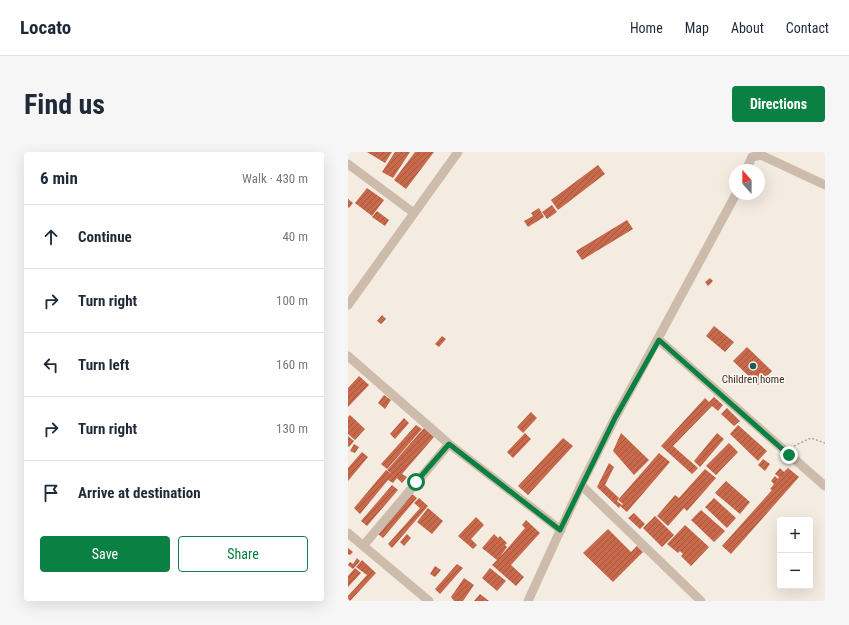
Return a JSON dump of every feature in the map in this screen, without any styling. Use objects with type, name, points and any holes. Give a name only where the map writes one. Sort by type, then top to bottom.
[{"type":"street","points":[[348,305],[458,152]]},
{"type":"street","points":[[749,164],[752,157],[761,155],[825,185]]},
{"type":"street","points":[[348,164],[414,213]]},
{"type":"street","points":[[528,601],[560,530],[615,418],[659,340],[733,200]]},
{"type":"street","points":[[659,340],[825,486]]},
{"type":"street","points":[[348,356],[449,444],[560,530]]},
{"type":"street","points":[[363,546],[449,444]]},
{"type":"street","points":[[581,486],[701,601]]},
{"type":"street","points":[[348,533],[429,601]]},
{"type":"path","points":[[789,455],[795,444],[811,438],[825,443]]},
{"type":"building","points":[[367,152],[392,152],[385,163]]},
{"type":"building","points":[[395,152],[410,152],[393,178],[382,172]]},
{"type":"building","points":[[415,152],[434,152],[406,189],[394,180]]},
{"type":"building","points":[[598,165],[605,174],[558,210],[551,200]]},
{"type":"building","points":[[367,188],[384,200],[372,216],[355,203]]},
{"type":"building","points":[[348,199],[353,203],[349,208],[348,207]]},
{"type":"building","points":[[552,205],[557,212],[547,219],[542,212]]},
{"type":"building","points":[[539,208],[544,217],[528,227],[524,221],[533,216],[531,213]]},
{"type":"building","points":[[377,211],[389,220],[385,226],[372,217]]},
{"type":"building","points":[[627,220],[633,229],[582,260],[576,251]]},
{"type":"building","points":[[710,278],[713,281],[708,286],[705,282]]},
{"type":"building","points":[[382,315],[386,319],[381,324],[377,321]]},
{"type":"building","points":[[714,326],[734,342],[725,352],[706,336]]},
{"type":"building","points":[[442,336],[446,339],[439,347],[435,344]]},
{"type":"building","name":"Children home","points":[[747,347],[772,371],[758,385],[733,361]]},
{"type":"building","points":[[359,376],[369,385],[348,407],[348,388]]},
{"type":"building","points":[[384,395],[391,400],[385,409],[378,403]]},
{"type":"building","points":[[714,397],[723,405],[718,411],[712,406],[673,446],[698,468],[692,474],[661,446],[705,398],[709,402]]},
{"type":"building","points":[[727,408],[740,421],[734,426],[721,414]]},
{"type":"building","points":[[531,412],[537,418],[523,433],[517,427]]},
{"type":"building","points":[[350,415],[365,429],[355,440],[348,434],[348,417]]},
{"type":"building","points":[[404,418],[409,423],[395,439],[390,434]]},
{"type":"building","points":[[416,425],[422,429],[387,469],[381,464]]},
{"type":"building","points":[[738,425],[767,451],[758,461],[730,434]]},
{"type":"building","points":[[424,428],[434,437],[402,474],[407,477],[402,483],[397,478],[393,483],[388,480],[360,514],[354,508],[386,470],[393,475],[387,470]]},
{"type":"building","points":[[525,433],[531,439],[513,458],[507,452]]},
{"type":"building","points":[[621,433],[649,460],[634,475],[613,451]]},
{"type":"building","points":[[717,433],[724,439],[700,467],[694,461]]},
{"type":"building","points":[[348,436],[354,441],[349,447],[348,446]]},
{"type":"building","points":[[563,438],[573,446],[528,495],[518,486]]},
{"type":"building","points":[[729,443],[738,452],[716,475],[706,466]]},
{"type":"building","points":[[354,444],[359,447],[355,453],[350,451]]},
{"type":"building","points":[[362,452],[368,457],[348,481],[348,468]]},
{"type":"building","points":[[659,453],[670,462],[627,512],[620,506],[619,508],[597,487],[609,463],[614,467],[605,485],[619,498],[617,501],[622,505],[623,504],[618,500]]},
{"type":"building","points":[[763,459],[770,464],[765,471],[758,465]]},
{"type":"building","points":[[780,468],[784,472],[788,468],[799,477],[731,554],[722,546],[772,490],[770,489],[774,484],[771,481],[775,476],[778,479],[779,477],[775,474]]},
{"type":"building","points":[[705,469],[716,478],[687,511],[684,508],[668,526],[657,516],[675,495],[679,498]]},
{"type":"building","points":[[726,481],[750,502],[740,514],[715,493]]},
{"type":"building","points":[[392,485],[398,490],[367,526],[361,521]]},
{"type":"building","points":[[412,494],[417,498],[383,538],[378,534]]},
{"type":"building","points":[[419,498],[428,506],[392,548],[388,544],[420,508],[414,503]]},
{"type":"building","points":[[714,498],[736,518],[727,528],[705,507]]},
{"type":"building","points":[[428,508],[443,521],[432,534],[417,522]]},
{"type":"building","points":[[701,510],[725,531],[714,542],[691,520]]},
{"type":"building","points":[[634,513],[645,524],[640,529],[628,518]]},
{"type":"building","points":[[655,516],[674,535],[662,547],[643,528]]},
{"type":"building","points":[[476,517],[484,525],[471,539],[477,545],[473,549],[458,536]]},
{"type":"building","points":[[526,520],[540,533],[511,565],[524,577],[516,586],[492,565],[497,560],[482,548],[494,534],[498,538],[500,536],[507,543],[505,545],[507,547],[500,557],[525,528],[522,525]]},
{"type":"building","points":[[685,525],[709,547],[691,566],[681,556],[683,554],[680,551],[678,553],[667,544]]},
{"type":"building","points":[[608,529],[631,552],[637,546],[643,552],[613,582],[583,553]]},
{"type":"building","points":[[407,534],[411,538],[404,546],[400,542]]},
{"type":"building","points":[[348,548],[353,552],[350,555],[348,554]]},
{"type":"building","points":[[357,558],[360,561],[353,569],[348,565],[350,562],[353,564]]},
{"type":"building","points":[[362,560],[376,573],[350,601],[348,601],[348,596],[367,575],[356,567]]},
{"type":"building","points":[[457,564],[463,568],[440,594],[435,589]]},
{"type":"building","points":[[435,566],[441,570],[435,577],[430,574]]},
{"type":"building","points":[[355,568],[361,573],[348,587],[348,576]]},
{"type":"building","points":[[490,568],[506,581],[497,591],[482,578]]},
{"type":"building","points":[[464,578],[474,585],[463,601],[454,601],[451,597]]},
{"type":"building","points":[[480,594],[489,601],[474,601]]},
{"type":"place","name":"Children home","points":[[753,366]]},
{"type":"route","points":[[416,482],[449,444],[560,530],[615,418],[659,340],[789,455]]}]
